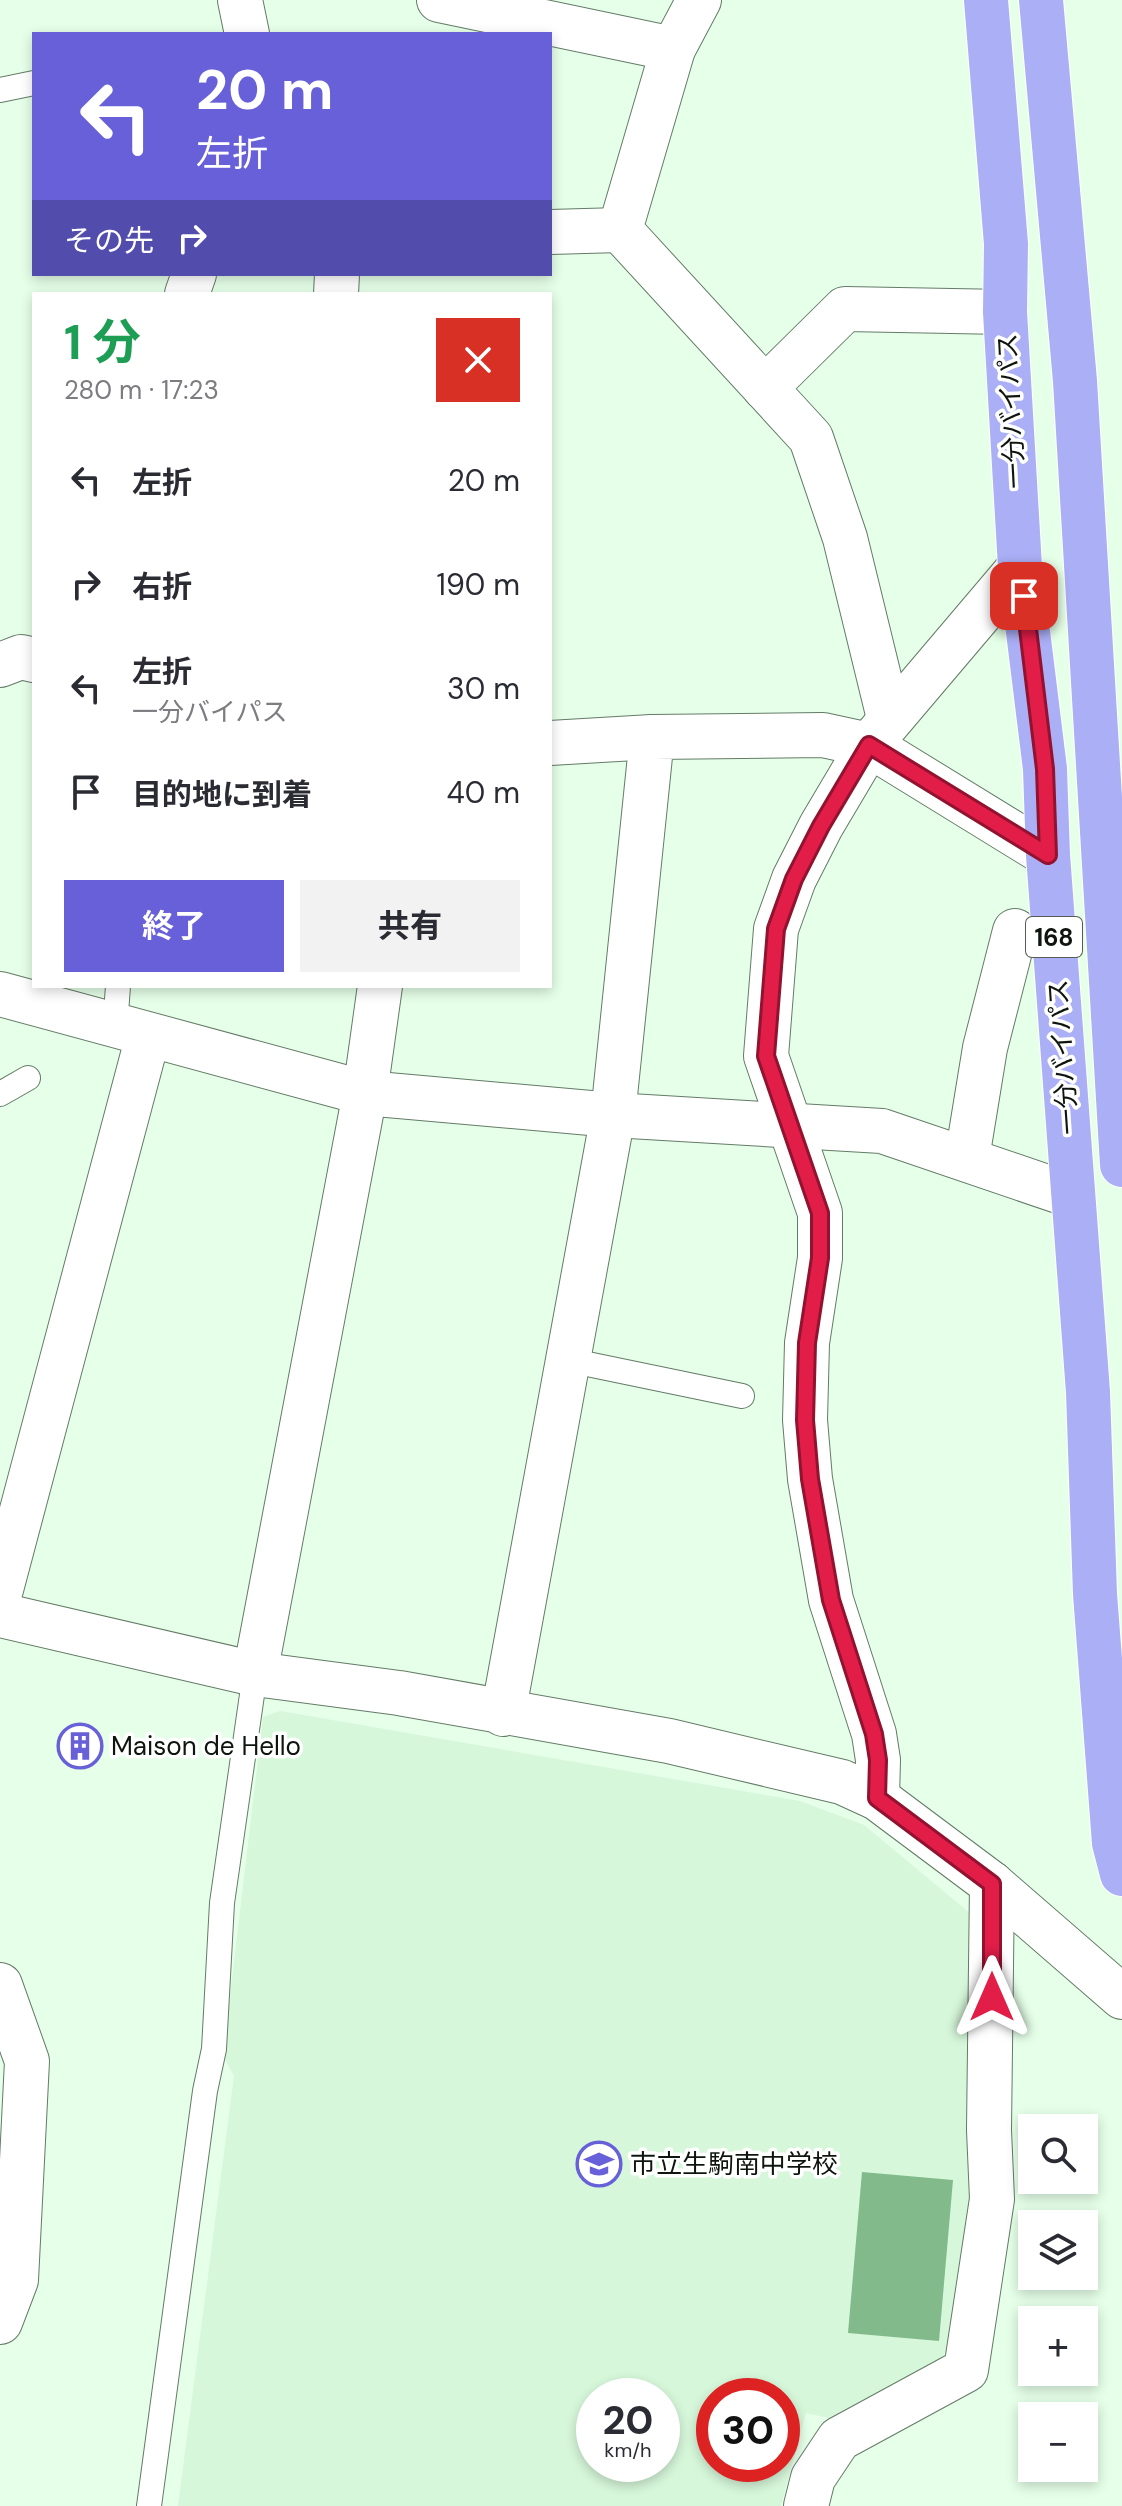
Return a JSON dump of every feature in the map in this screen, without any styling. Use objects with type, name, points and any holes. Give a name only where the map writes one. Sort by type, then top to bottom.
[{"type":"highway","name":"一分バイパス","points":[[986,0],[1006,244],[1005,312],[1020,567],[1045,769],[1048,855],[1088,1392],[1095,1594],[1114,1843],[1122,1874]]},
{"type":"highway","name":"一分バイパス","points":[[1041,0],[1075,381],[1122,1165]]},
{"type":"street","points":[[240,0],[247,32]]},
{"type":"street","points":[[439,0],[673,49]]},
{"type":"street","points":[[620,230],[673,49],[699,0]]},
{"type":"street","points":[[552,232],[620,230],[811,438],[845,538],[879,731]]},
{"type":"street","points":[[765,388],[845,309],[1005,312]]},
{"type":"street","points":[[877,1798],[878,1760],[874,1734],[831,1600],[810,1479],[805,1420],[807,1343],[820,1258],[820,1213],[766,1056],[776,929],[794,879],[821,826],[879,731],[1020,567]]},
{"type":"street","points":[[0,665],[21,657],[32,660]]},
{"type":"street","points":[[552,743],[879,731],[1048,855]]},
{"type":"street","points":[[503,1714],[613,1115],[652,737]]},
{"type":"street","points":[[967,1158],[985,1048],[1015,931]]},
{"type":"street","points":[[255,1674],[365,1093],[380,988]]},
{"type":"street","points":[[0,994],[127,1016],[365,1093],[613,1115],[882,1131],[1073,1196]]},
{"type":"street","points":[[0,1593],[127,1016]]},
{"type":"street","points":[[0,1615],[255,1674],[399,1693],[503,1714],[669,1741],[842,1782],[877,1798],[992,1884],[1122,1997]]},
{"type":"street","points":[[806,2506],[813,2478],[839,2439],[966,2370],[992,2199],[989,2130],[992,1884]]},
{"type":"street","points":[[0,1985],[27,2061],[16,2280],[0,2322]]},
{"type":"lane","points":[[0,90],[32,83]]},
{"type":"lane","points":[[0,1094],[28,1078]]},
{"type":"lane","points":[[568,1360],[742,1396]]},
{"type":"lane","points":[[149,2506],[205,2091],[214,2049],[222,1903],[255,1674]]},
{"type":"shaded area","name":"市立生駒南中学校","points":[[280,1711],[800,1801],[864,1825],[978,1920],[973,2221],[950,2346],[938,2362],[838,2420],[806,2413],[800,2435],[800,2378],[696,2378],[696,2482],[787,2482],[781,2506],[178,2506],[234,2076],[223,2055],[263,1717]]},
{"type":"shaded area","points":[[862,2172],[953,2180],[939,2341],[848,2333]]},
{"type":"place","name":"Maison de Hello","points":[[80,1746]]},
{"type":"place","name":"市立生駒南中学校","points":[[599,2164]]},
{"type":"route","points":[[992,1997],[992,1884],[877,1798],[878,1760],[874,1734],[831,1600],[810,1479],[805,1420],[807,1343],[820,1258],[820,1213],[766,1056],[776,929],[794,879],[869,745],[1048,855],[1045,769],[1024,596]]}]
